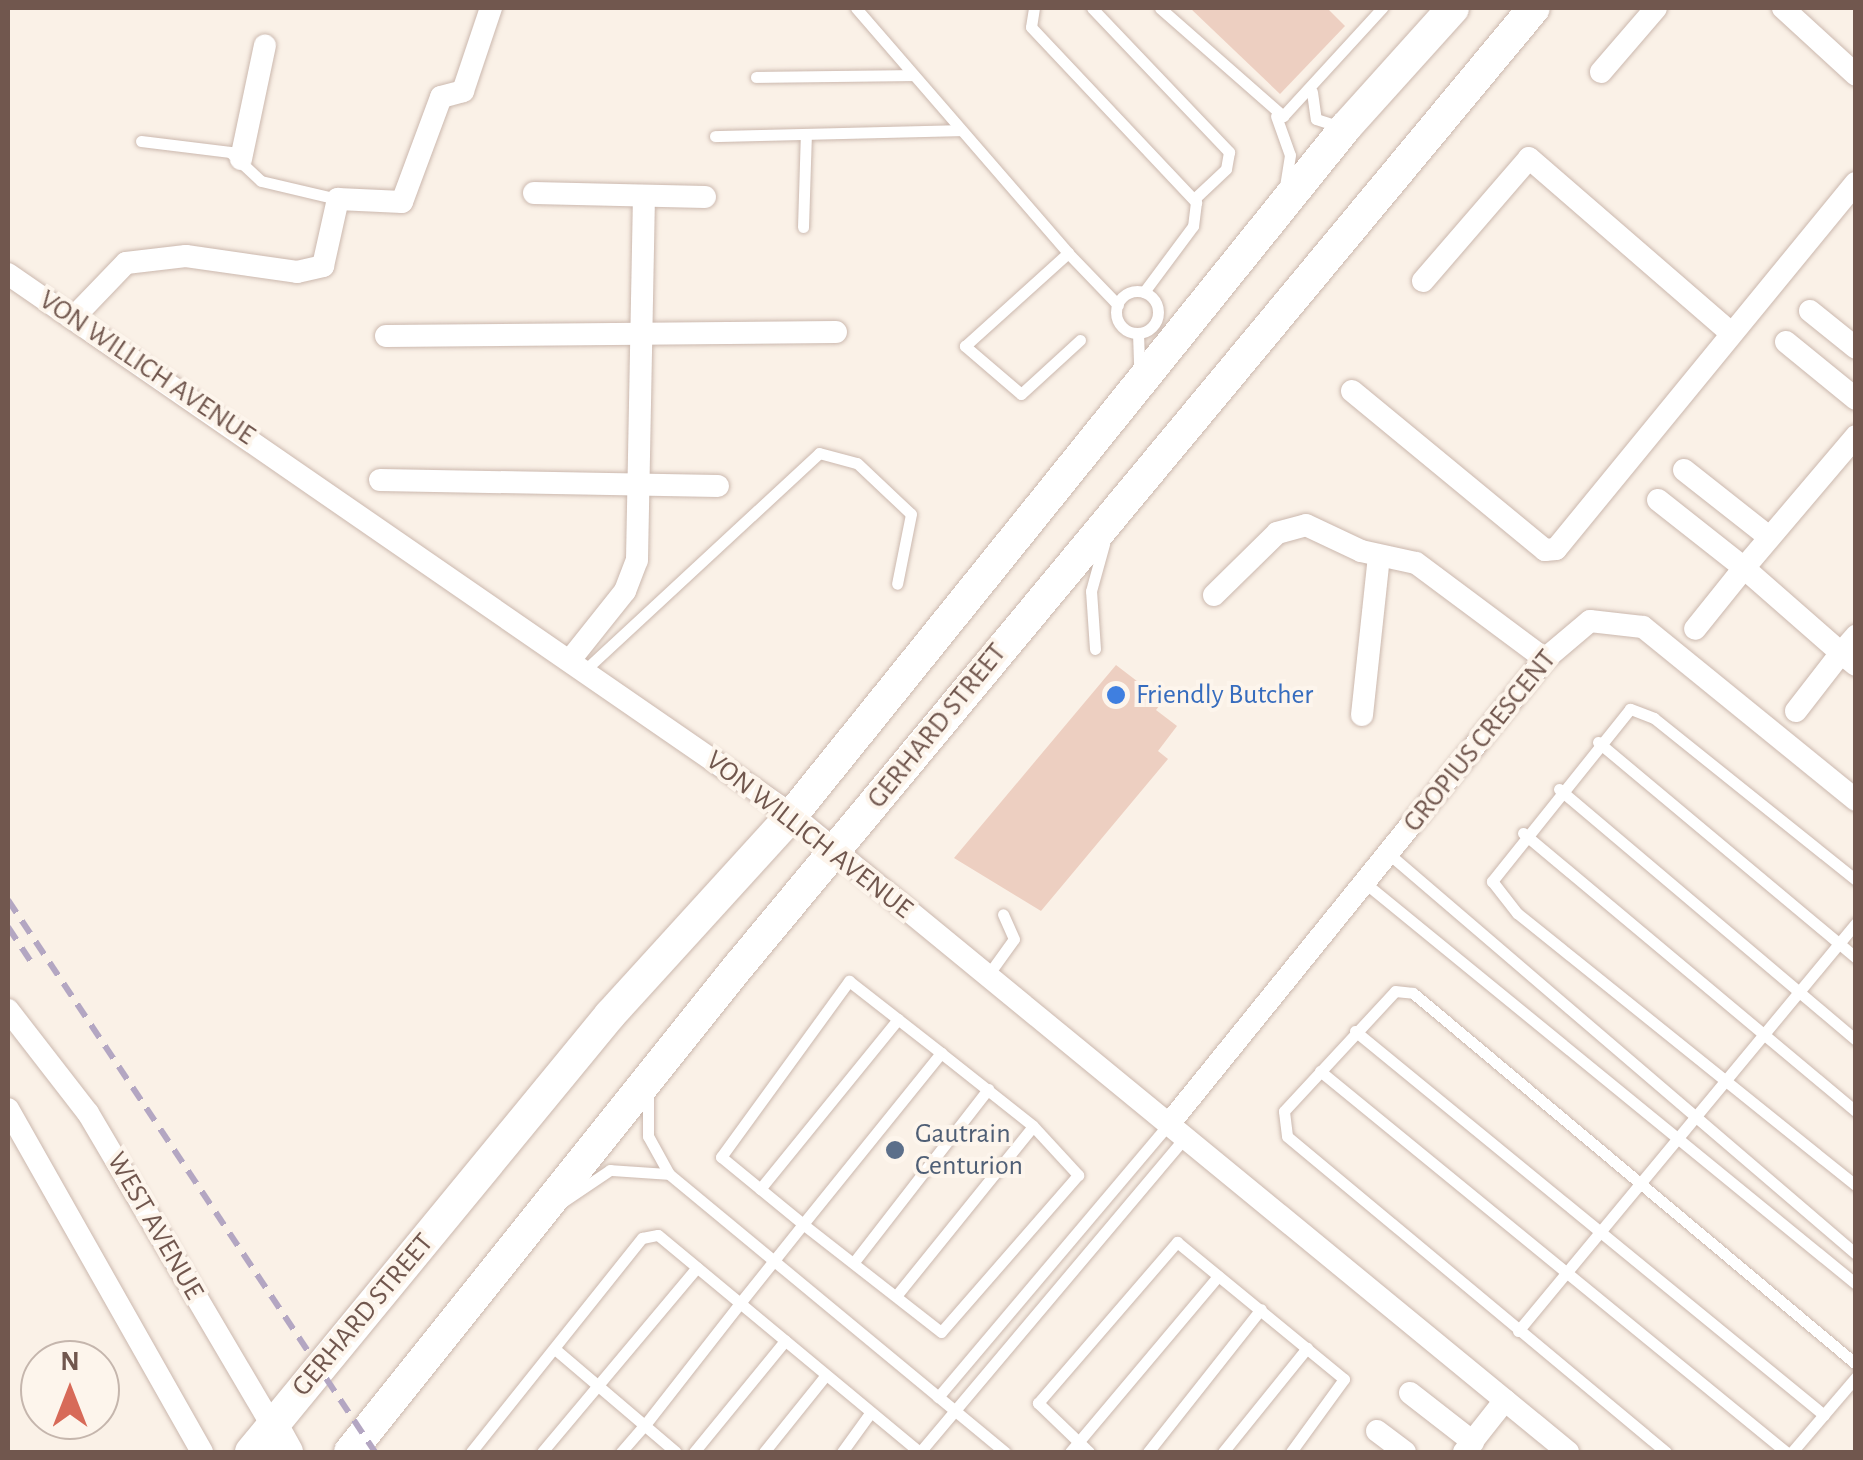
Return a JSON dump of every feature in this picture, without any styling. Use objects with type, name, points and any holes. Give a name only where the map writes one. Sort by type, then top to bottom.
[{"type":"street","points":[[74,317],[126,263],[186,256],[297,272],[323,266],[338,199],[402,202],[442,97],[463,91],[491,8]]},
{"type":"street","name":"GERHARD STREET","points":[[250,1452],[279,1439],[610,1015],[792,814],[1192,325],[1428,21],[1453,8]]},
{"type":"street","name":"GERHARD STREET","points":[[359,1445],[557,1204],[836,852],[1534,8]]},
{"type":"street","points":[[1600,72],[1656,8]]},
{"type":"street","points":[[1782,8],[1856,75]]},
{"type":"street","points":[[241,159],[264,45]]},
{"type":"street","points":[[1423,280],[1529,158],[1732,333]]},
{"type":"street","points":[[1352,390],[1550,551],[1856,183]]},
{"type":"street","points":[[534,193],[705,197]]},
{"type":"street","points":[[577,665],[630,583],[644,196]]},
{"type":"street","name":"VON WILLICH AVENUE","points":[[8,274],[792,814],[1568,1452]]},
{"type":"street","points":[[1810,312],[1856,348]]},
{"type":"street","points":[[386,336],[640,337],[836,332]]},
{"type":"street","points":[[1786,342],[1856,399]]},
{"type":"street","points":[[1696,629],[1769,537],[1854,443]]},
{"type":"street","points":[[1684,470],[1769,537]]},
{"type":"street","points":[[380,480],[718,486]]},
{"type":"street","points":[[1658,500],[1851,652],[1796,711]]},
{"type":"street","points":[[1214,595],[1293,526],[1379,556],[1416,563],[1544,659]]},
{"type":"street","points":[[1362,715],[1379,556]]},
{"type":"street","name":"GROPIUS CRESCENT","points":[[1177,1131],[1365,883],[1544,659],[1590,621],[1644,626],[1856,800]]},
{"type":"street","name":"WEST AVENUE","points":[[8,1010],[88,1113],[279,1439]]},
{"type":"street","points":[[8,1109],[202,1452]]},
{"type":"street","points":[[1410,1393],[1469,1447],[1505,1400]]},
{"type":"street","points":[[1377,1431],[1406,1452]]},
{"type":"lane","points":[[856,8],[1118,305],[1120,324],[1138,333]]},
{"type":"lane","points":[[1034,8],[1031,27],[1194,199]]},
{"type":"lane","points":[[1092,8],[1229,152],[1226,169],[1194,199],[1193,226],[1144,292],[1118,305]]},
{"type":"lane","points":[[1160,8],[1276,116],[1290,155],[1280,210]]},
{"type":"lane","points":[[1276,116],[1295,112],[1382,8]]},
{"type":"lane","points":[[756,77],[913,75]]},
{"type":"lane","points":[[1312,92],[1322,125],[1346,127]]},
{"type":"lane","points":[[715,136],[960,130]]},
{"type":"lane","points":[[802,227],[806,134]]},
{"type":"lane","points":[[141,141],[241,159],[261,181],[338,199]]},
{"type":"lane","points":[[1068,252],[965,346],[1021,394],[1080,340]]},
{"type":"lane","points":[[1144,292],[1157,320]]},
{"type":"lane","points":[[1138,333],[1157,320],[1192,325]]},
{"type":"lane","points":[[1136,394],[1138,333]]},
{"type":"lane","points":[[577,665],[819,453],[857,463],[911,514],[897,584]]},
{"type":"lane","points":[[1094,649],[1093,574],[1111,520]]},
{"type":"lane","points":[[1856,880],[1642,709],[1619,716],[1494,870],[1499,897],[1856,1186]]},
{"type":"lane","points":[[1598,742],[1856,958]]},
{"type":"lane","points":[[1559,789],[1856,1040]]},
{"type":"lane","points":[[1523,834],[1856,1111]]},
{"type":"lane","points":[[1389,854],[1856,1254]]},
{"type":"lane","points":[[1365,883],[1856,1284]]},
{"type":"lane","points":[[988,975],[1014,940],[1003,914]]},
{"type":"lane","points":[[1518,1331],[1856,923]]},
{"type":"lane","points":[[846,982],[898,1019],[1033,1126],[1078,1175],[948,1331],[802,1224],[720,1156],[722,1144],[846,982]]},
{"type":"lane","points":[[1666,1452],[1287,1136],[1284,1111],[1386,996],[1413,993],[1856,1364]]},
{"type":"lane","points":[[760,1189],[898,1019]]},
{"type":"lane","points":[[1356,1032],[1604,1228],[1824,1414]]},
{"type":"lane","points":[[621,1452],[941,1053]]},
{"type":"lane","points":[[1320,1071],[1789,1452],[1856,1377]]},
{"type":"lane","points":[[650,1086],[648,1136],[669,1174],[776,1257],[1005,1452]]},
{"type":"lane","points":[[854,1262],[988,1089]]},
{"type":"lane","points":[[896,1296],[1033,1126]]},
{"type":"lane","points":[[938,1397],[1177,1131]]},
{"type":"lane","points":[[471,1452],[642,1238],[658,1234],[919,1452],[1177,1131]]},
{"type":"lane","points":[[557,1204],[610,1170],[669,1174]]},
{"type":"lane","points":[[1089,1452],[1074,1448],[1038,1403],[1169,1244],[1184,1244],[1346,1382],[1291,1452]]},
{"type":"lane","points":[[542,1452],[593,1386],[696,1267]]},
{"type":"lane","points":[[1074,1448],[1218,1276]]},
{"type":"lane","points":[[1148,1452],[1261,1309]]},
{"type":"lane","points":[[694,1452],[785,1340]]},
{"type":"lane","points":[[1223,1452],[1307,1348]]},
{"type":"lane","points":[[556,1350],[593,1386],[676,1452]]},
{"type":"lane","points":[[764,1452],[826,1376]]},
{"type":"lane","points":[[842,1452],[872,1412]]},
{"type":"building","points":[[1190,8],[1327,8],[1345,26],[1280,94]]},
{"type":"building","points":[[1116,665],[1163,701],[1156,710],[1177,726],[1158,751],[1168,759],[1041,911],[954,858]]},
{"type":"railway","points":[[8,900],[375,1452]]},
{"type":"railway","points":[[8,927],[35,968]]},
{"type":"place","name":"Friendly Butcher","points":[[1116,695]]},
{"type":"place","name":"Gautrain Centurion","points":[[895,1150]]}]
